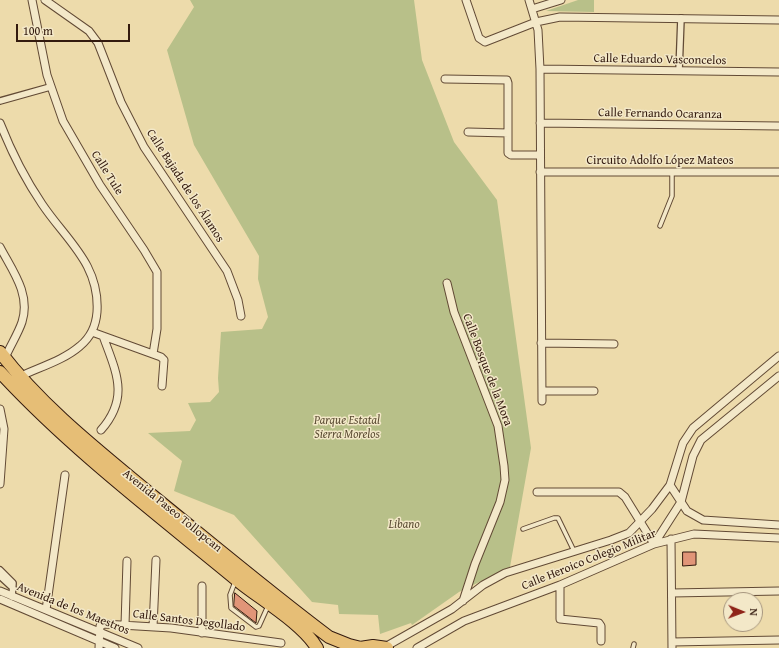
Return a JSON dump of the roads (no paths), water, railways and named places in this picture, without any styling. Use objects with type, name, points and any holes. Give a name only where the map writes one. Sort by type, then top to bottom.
[{"type":"highway","name":"Avenida Paseo Tollopcan","points":[[2,355],[70,427],[294,611],[329,637],[361,648]]},
{"type":"highway","name":"Avenida Paseo Tollopcan","points":[[0,372],[68,439],[237,580],[299,628],[317,648]]},
{"type":"highway","points":[[299,628],[307,648]]},
{"type":"highway","points":[[361,648],[373,646],[386,648]]},
{"type":"street","name":"Calle Tule","points":[[32,0],[50,87],[73,140],[100,185],[156,269],[158,278],[157,329],[153,354]]},
{"type":"street","name":"Calle Bajada de los Álamos","points":[[45,0],[88,31],[98,43],[121,102],[144,148],[227,271],[238,300],[241,316]]},
{"type":"street","points":[[466,0],[479,38],[483,42],[536,22],[568,16],[779,20]]},
{"type":"street","points":[[529,0],[536,22],[539,40],[540,69],[542,401]]},
{"type":"street","points":[[532,9],[561,0]]},
{"type":"street","points":[[679,71],[681,18]]},
{"type":"street","name":"Calle Eduardo Vasconcelos","points":[[540,69],[779,72]]},
{"type":"street","points":[[445,79],[506,80],[508,83],[509,154],[540,155]]},
{"type":"street","points":[[0,101],[50,87]]},
{"type":"street","points":[[0,123],[20,166],[42,204],[86,262],[94,283],[97,306],[96,320],[92,332],[80,347],[21,376]]},
{"type":"street","name":"Calle Fernando Ocaranza","points":[[540,123],[779,126]]},
{"type":"street","points":[[468,132],[508,133]]},
{"type":"street","name":"Circuito Adolfo López Mateos","points":[[540,172],[779,172]]},
{"type":"street","points":[[0,247],[3,256],[20,285],[25,302],[22,322],[2,355]]},
{"type":"street","name":"Calle Bosque de la Mora","points":[[447,283],[454,312],[498,426],[505,480],[500,502],[474,564],[463,601]]},
{"type":"street","points":[[92,332],[162,357],[164,360],[162,386]]},
{"type":"street","points":[[101,430],[114,412],[119,394],[116,371],[103,336]]},
{"type":"street","points":[[541,342],[614,344]]},
{"type":"street","name":"Calle Heroico Colegio Militar","points":[[386,648],[463,601],[483,585],[505,573],[574,552],[628,533],[640,523],[660,500],[670,485],[683,443],[693,428],[779,356]]},
{"type":"street","points":[[537,492],[619,492],[625,497],[654,544],[681,502],[693,456],[701,440],[779,376]]},
{"type":"street","points":[[542,391],[594,391]]},
{"type":"street","points":[[0,409],[4,429],[0,484]]},
{"type":"street","points":[[46,610],[65,475]]},
{"type":"street","points":[[670,485],[687,511],[703,520],[779,525]]},
{"type":"street","points":[[756,524],[756,537]]},
{"type":"street","name":"Calle Heroico Colegio Militar","points":[[417,648],[464,621],[560,585],[654,544],[694,534],[779,538]]},
{"type":"street","points":[[671,539],[672,645],[779,640]]},
{"type":"street","points":[[153,627],[156,560]]},
{"type":"street","points":[[125,625],[127,561]]},
{"type":"street","points":[[0,570],[13,583],[12,597]]},
{"type":"street","points":[[0,576],[13,588]]},
{"type":"street","points":[[560,585],[560,620],[600,623],[601,641]]},
{"type":"street","points":[[202,586],[202,633]]},
{"type":"street","name":"Avenida de los Maestros","points":[[0,591],[138,648]]},
{"type":"street","points":[[672,593],[779,591]]},
{"type":"street","name":"Avenida de los Maestros","points":[[0,599],[99,645],[115,648]]},
{"type":"street","name":"Calle Santos Degollado","points":[[99,631],[100,626],[103,624],[125,625],[153,627],[281,643]]},
{"type":"street","points":[[99,631],[99,645]]},
{"type":"lane","points":[[660,226],[672,196],[672,172]]},
{"type":"lane","points":[[522,529],[558,518],[574,552]]},
{"type":"lane","points":[[237,580],[230,595],[231,608],[243,619],[256,627],[262,621],[269,605]]},
{"type":"park label","name":"Parque Estatal Sierra Morelos","points":[[347,428]]},
{"type":"park label","name":"Libano","points":[[404,525]]}]
